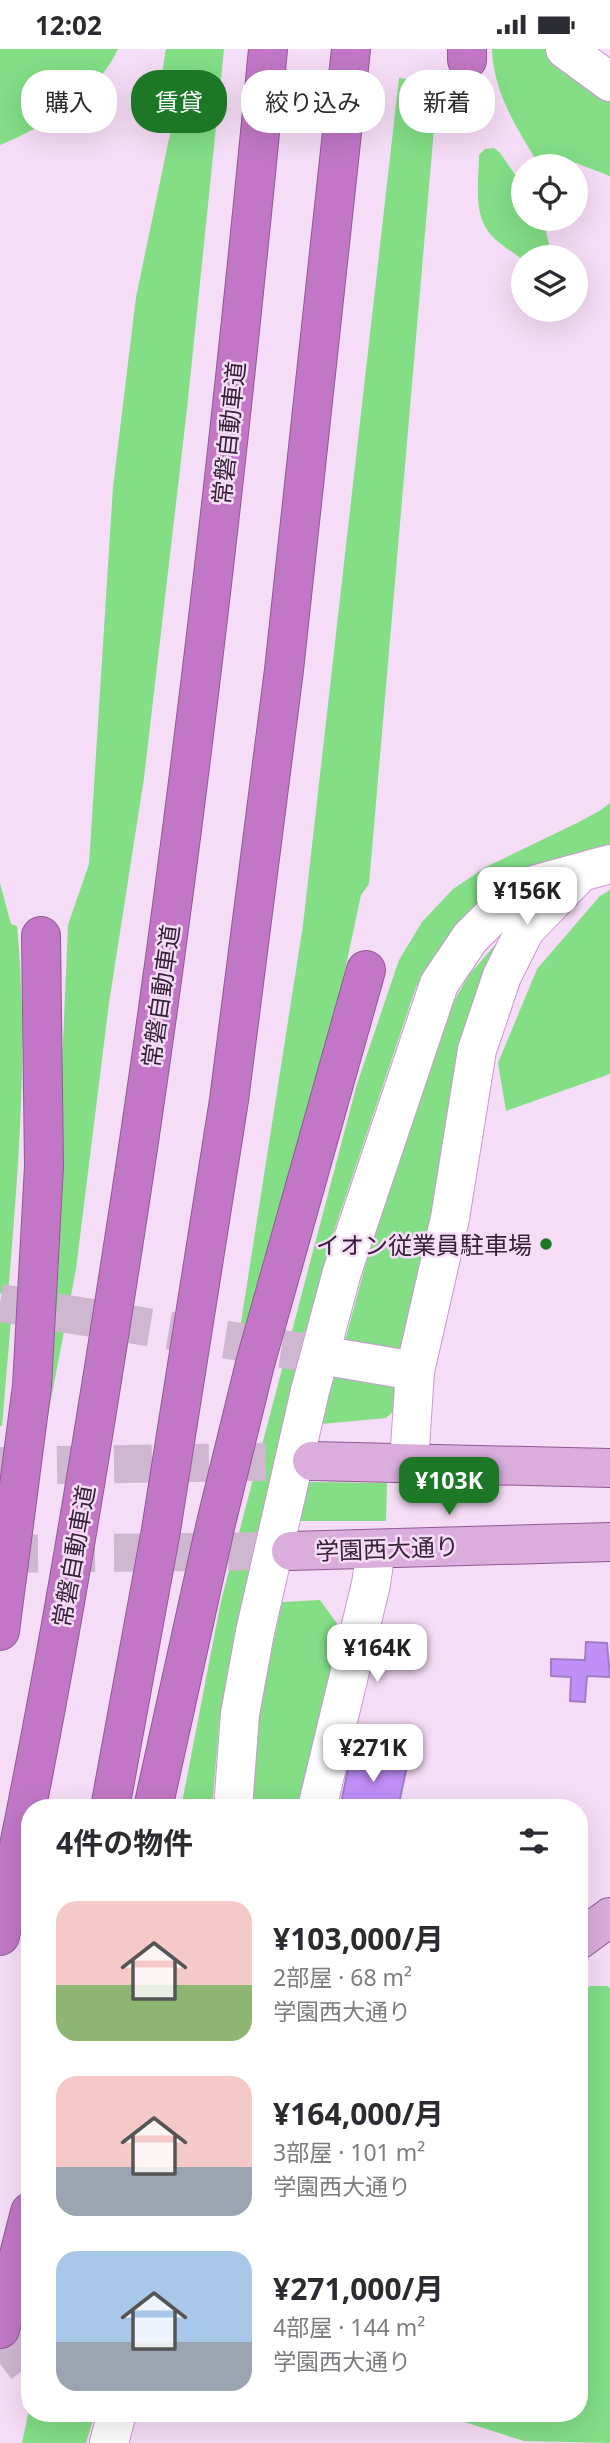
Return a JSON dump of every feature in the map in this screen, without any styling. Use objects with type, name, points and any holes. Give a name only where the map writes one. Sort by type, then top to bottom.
[{"type":"highway","name":"常磐自動車道","points":[[27,1799],[80,1525],[145,1108],[202,674],[268,49]]},
{"type":"highway","points":[[112,1799],[161,1530],[229,1100],[284,670],[351,49]]},
{"type":"highway","points":[[0,1631],[32,1386],[44,1166],[41,936]]},
{"type":"highway","points":[[155,1799],[213,1537],[255,1364],[366,970]]},
{"type":"highway","name":"常磐自動車道","points":[[0,1935],[21,1827]]},
{"type":"highway","points":[[0,2329],[21,2247]]},
{"type":"main road","points":[[312,1461],[610,1468]]},
{"type":"main road","name":"学園西大通り","points":[[290,1551],[610,1542]]},
{"type":"main road","points":[[588,1933],[610,1917]]},
{"type":"street","points":[[565,49],[610,82]]},
{"type":"street","points":[[409,1464],[415,1371],[450,1218],[477,1050],[502,977],[526,930],[596,867]]},
{"type":"street","points":[[234,1799],[242,1700],[310,1391],[342,1272],[439,984],[470,938],[495,913],[537,884],[596,867]]},
{"type":"street","points":[[338,1358],[415,1371]]},
{"type":"street","points":[[319,1799],[371,1584],[376,1549]]},
{"type":"street","points":[[109,2443],[115,2422]]},
{"type":"green space","points":[[0,49],[118,49],[105,70],[21,70],[21,133],[26,133],[0,145]]},
{"type":"green space","points":[[166,49],[224,49],[222,70],[163,70]]},
{"type":"green space","points":[[492,49],[549,49],[610,98],[610,176],[588,168],[588,154],[533,154],[508,110],[493,65]]},
{"type":"green space","points":[[399,78],[399,133],[434,133],[369,884],[361,895],[331,1036],[241,1360],[235,1361],[303,925]]},
{"type":"green space","points":[[215,133],[187,409],[144,778],[109,1003],[76,1269],[47,1420],[68,925],[89,864],[113,487],[136,297],[170,134]]},
{"type":"green space","points":[[494,148],[511,169],[511,231],[546,231],[549,245],[511,245],[511,251],[486,228],[478,197],[479,155],[485,149]]},
{"type":"green space","points":[[610,803],[610,847],[435,959],[416,987],[329,1246],[243,1604],[219,1726],[213,1799],[183,1799],[221,1601],[357,1084],[399,960],[422,922],[453,889],[486,867]]},
{"type":"green space","points":[[0,883],[11,924],[17,926],[22,1018],[21,1111],[8,1295],[0,1293]]},
{"type":"green space","points":[[610,890],[610,1074],[506,1111],[498,1063],[537,969],[600,896]]},
{"type":"green space","points":[[525,910],[410,1343],[390,1358],[343,1348],[382,1204],[447,1013],[469,975]]},
{"type":"green space","points":[[0,1318],[11,1320],[2,1426],[0,1426]]},
{"type":"green space","points":[[334,1370],[396,1384],[397,1408],[386,1418],[322,1424]]},
{"type":"green space","points":[[308,1482],[387,1483],[386,1521],[300,1521]]},
{"type":"green space","points":[[320,1600],[341,1629],[300,1799],[251,1799],[257,1719],[282,1602]]},
{"type":"green space","points":[[608,1986],[610,1989],[610,2443],[524,2441],[464,2422],[588,2422],[588,1987]]},
{"type":"green space","points":[[26,2422],[92,2422],[86,2443],[22,2443]]},
{"type":"building","points":[[586,1642],[607,1643],[610,1677],[587,1676],[585,1702],[570,1701],[571,1677],[551,1676],[551,1659],[585,1660]]},
{"type":"building","points":[[351,1755],[407,1766],[400,1799],[342,1799]]},
{"type":"tunnel","points":[[0,1303],[338,1358]]},
{"type":"tunnel","points":[[0,1466],[312,1461]]},
{"type":"tunnel","points":[[0,1554],[291,1551]]},
{"type":"tunnel","points":[[0,2364],[21,2348]]},
{"type":"place","name":"イオン従業員駐車場","points":[[546,1244]]}]
